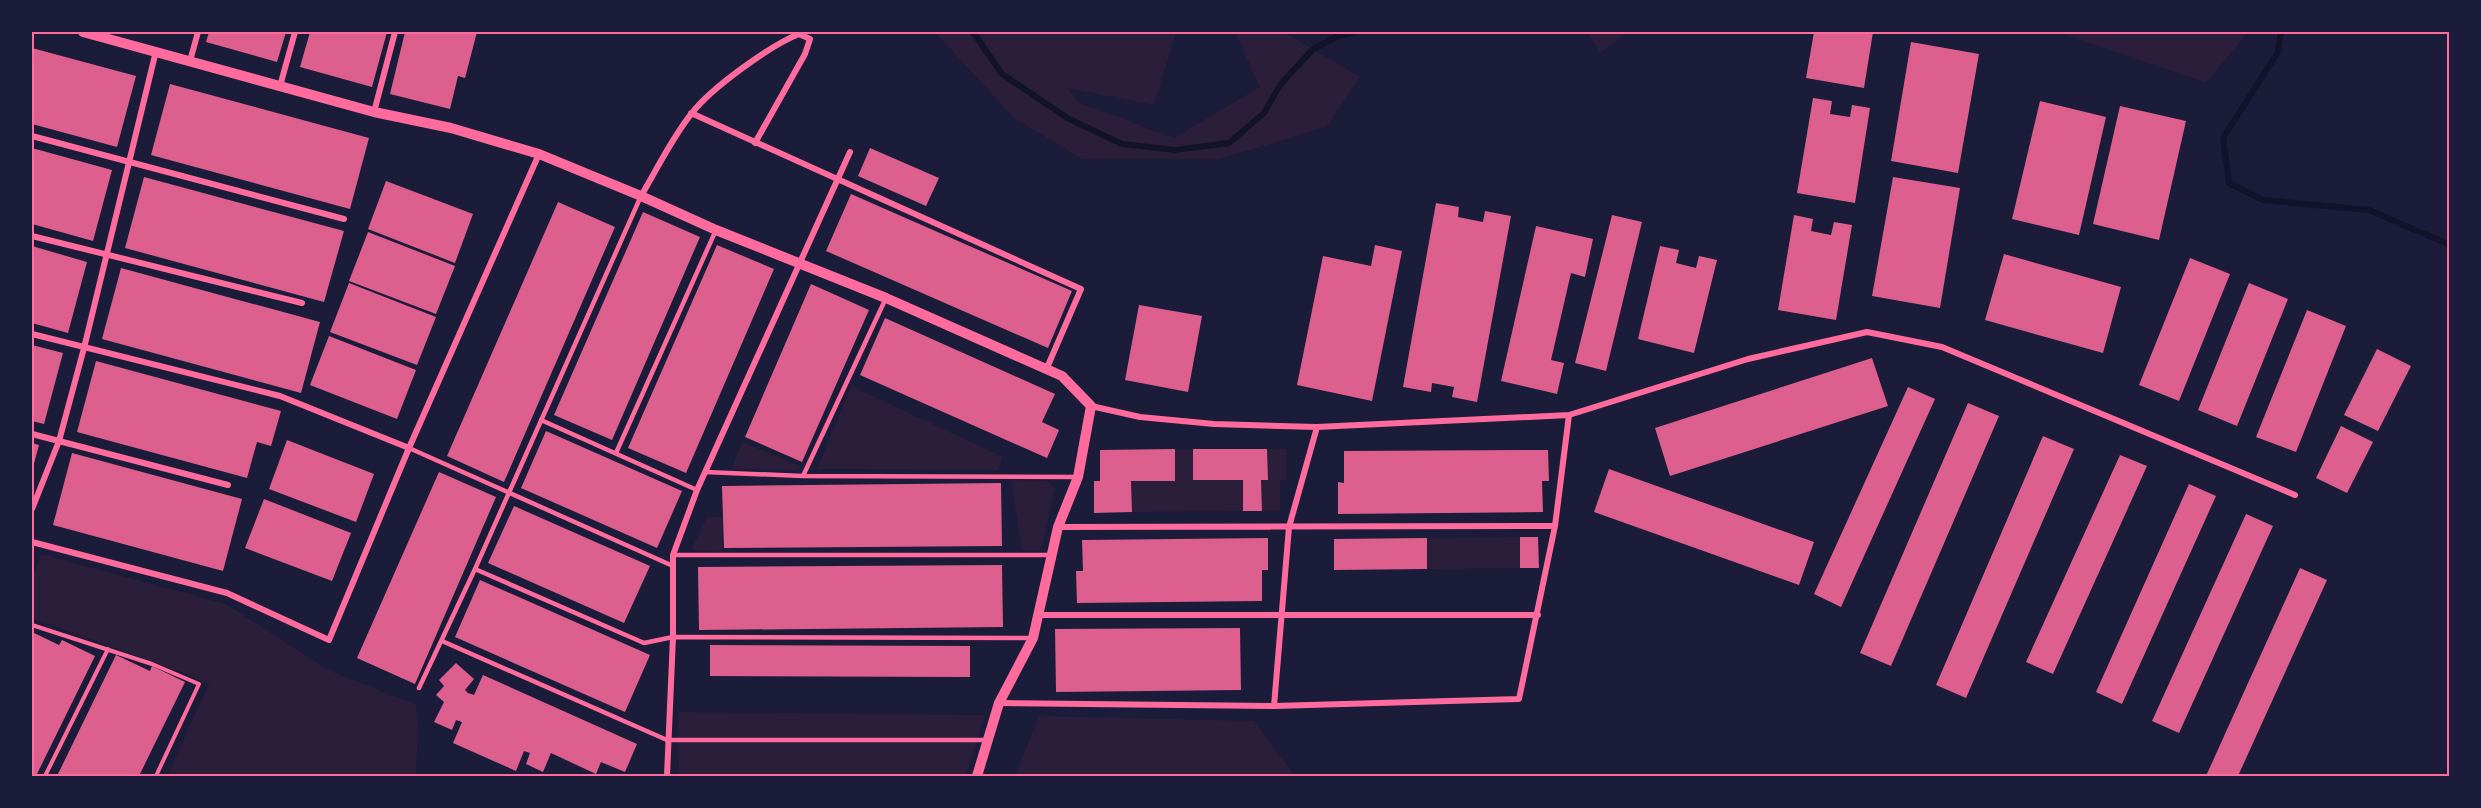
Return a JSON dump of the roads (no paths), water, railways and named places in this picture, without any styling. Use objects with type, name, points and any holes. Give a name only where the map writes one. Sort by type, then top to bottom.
[{"type":"street","points":[[83,32],[100,34],[374,112],[451,128],[539,154],[716,230],[886,298],[1062,376],[1091,406],[1140,417],[1214,424],[1317,427],[1569,416],[1748,359],[1867,332],[1942,347],[2295,495]]},
{"type":"street","points":[[190,61],[198,32]]},
{"type":"street","points":[[280,86],[295,32]]},
{"type":"street","points":[[374,112],[395,32]]},
{"type":"street","points":[[641,196],[691,113],[732,77],[778,45],[800,34],[806,36],[810,39],[805,54],[755,143]]},
{"type":"street","points":[[32,509],[58,441],[84,348],[156,51]]},
{"type":"street","points":[[691,113],[1081,289],[1047,370]]},
{"type":"street","points":[[32,136],[344,219]]},
{"type":"street","points":[[667,777],[674,555],[697,490],[850,152]]},
{"type":"street","points":[[32,542],[227,593],[329,640],[409,448],[539,154]]},
{"type":"street","points":[[32,236],[302,303]]},
{"type":"street","points":[[32,334],[280,396],[409,448]]},
{"type":"street","points":[[977,777],[990,740],[999,703],[1033,638],[1058,527],[1078,477],[1091,406]]},
{"type":"street","points":[[999,703],[1274,706],[1519,699],[1555,526],[1569,416]]},
{"type":"street","points":[[1274,706],[1289,526],[1317,427]]},
{"type":"street","points":[[32,434],[228,485]]},
{"type":"street","points":[[1058,527],[1555,526]]},
{"type":"street","points":[[1037,615],[1282,617],[1538,615]]},
{"type":"lane","points":[[419,688],[475,569],[641,196]]},
{"type":"lane","points":[[616,453],[716,230]]},
{"type":"lane","points":[[803,476],[886,298]]},
{"type":"lane","points":[[541,420],[697,490]]},
{"type":"lane","points":[[409,448],[673,566]]},
{"type":"lane","points":[[705,472],[803,476],[1078,477]]},
{"type":"lane","points":[[674,555],[1051,555]]},
{"type":"lane","points":[[475,569],[644,643],[673,637],[1033,638]]},
{"type":"lane","points":[[442,641],[667,740],[990,740]]},
{"type":"waterway","points":[[973,32],[1002,74],[1069,119],[1122,144],[1175,150],[1229,143],[1264,113],[1280,85],[1313,49],[1338,36],[1354,32]]},
{"type":"waterway","points":[[2281,32],[2278,52],[2223,138],[2229,183],[2263,200],[2369,210],[2450,245]]}]
